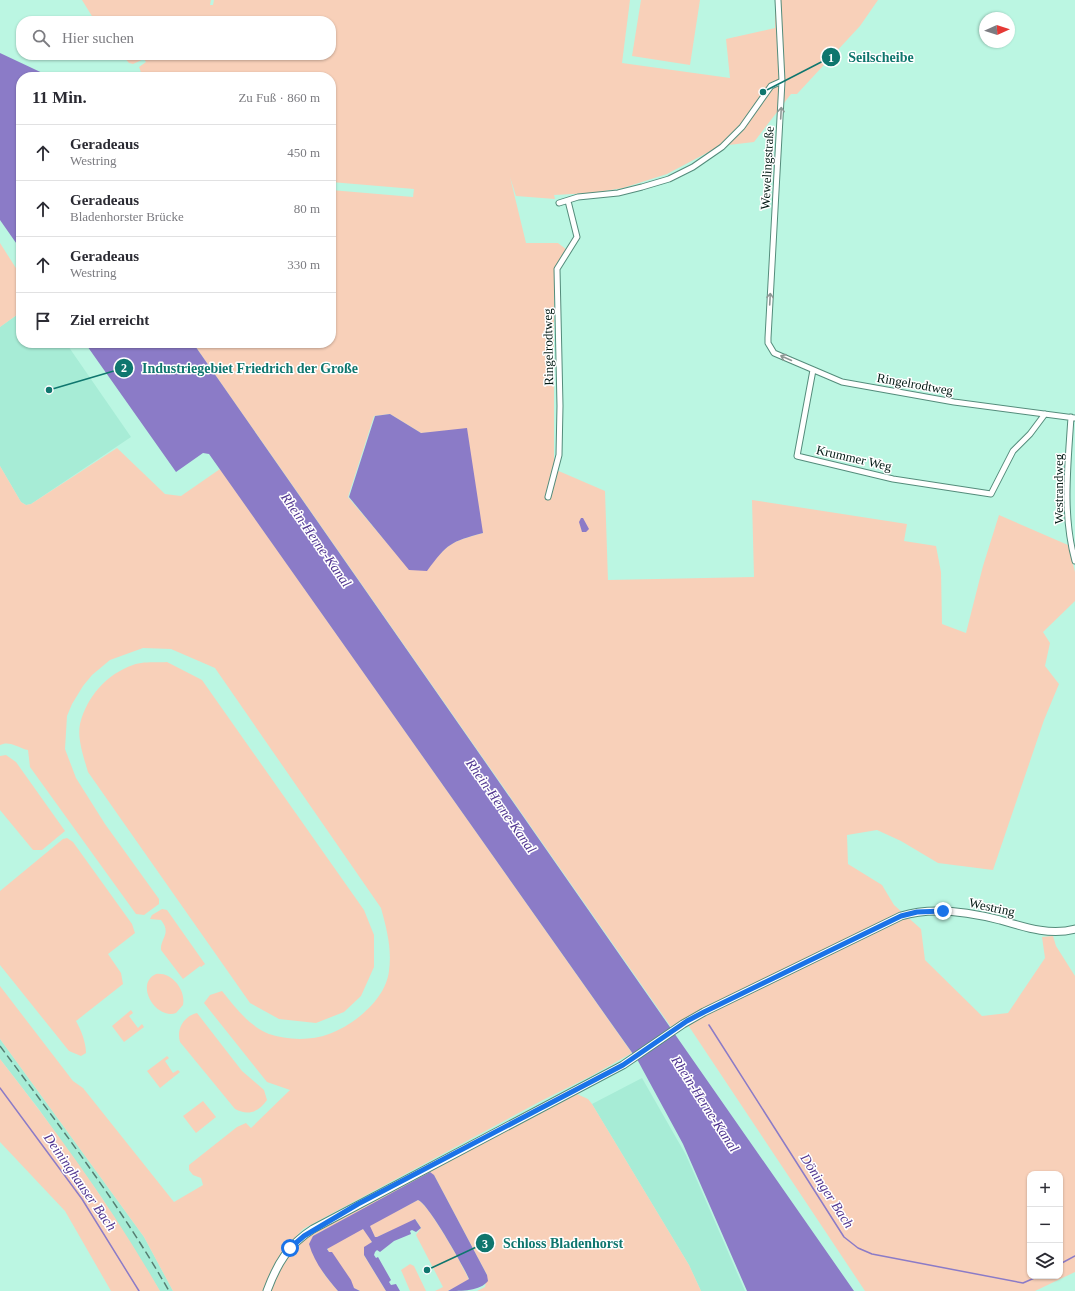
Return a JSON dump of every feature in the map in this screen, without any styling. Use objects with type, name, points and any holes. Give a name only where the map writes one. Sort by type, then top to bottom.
[{"type":"main road","name":"Westring","points":[[267,1291],[280,1260],[294,1244],[308,1232],[358,1204],[630,1061],[687,1021],[911,913],[929,911],[957,912],[1045,931],[1061,932],[1075,929]]},
{"type":"street","name":"Wewelingstraße","points":[[768,338],[782,81],[778,0]]},
{"type":"street","points":[[559,203],[578,197],[618,193],[642,187],[669,178],[693,167],[722,147],[742,127],[770,86],[782,81]]},
{"type":"street","name":"Ringelrodtweg","points":[[548,497],[558,464],[559,448],[560,406],[557,269],[577,237],[568,201]]},
{"type":"street","name":"Ringelrodtweg","points":[[768,338],[768,343],[774,353],[842,382],[954,402],[1073,417]]},
{"type":"street","name":"Krummer Weg","points":[[813,370],[798,456],[893,479],[991,494],[1013,451],[1030,434],[1045,414]]},
{"type":"street","name":"Westrandweg","points":[[1073,417],[1066,504],[1070,544],[1075,561]]},
{"type":"shaded area","points":[[82,0],[211,0],[210,5],[213,5],[214,0],[630,0],[622,63],[730,78],[726,39],[775,28],[775,0],[878,0],[860,26],[797,94],[791,94],[754,142],[720,146],[667,174],[623,188],[592,193],[554,195],[555,199],[516,196],[510,177],[526,243],[558,243],[567,250],[554,270],[554,469],[605,491],[608,580],[754,577],[752,500],[907,524],[904,541],[936,546],[941,572],[942,624],[966,633],[983,566],[999,515],[1068,545],[1075,572],[1075,601],[1043,632],[1050,643],[1045,666],[1059,684],[1044,720],[993,870],[938,863],[901,841],[877,830],[847,835],[848,864],[882,885],[894,905],[921,929],[925,960],[982,1016],[1008,1013],[1045,958],[1042,937],[1053,936],[1056,946],[1075,976],[1075,1272],[1063,1278],[1063,1171],[1027,1171],[1027,1279],[1060,1279],[1035,1291],[865,1291],[684,1019],[671,1027],[196,348],[336,348],[336,190],[413,197],[414,189],[336,182],[336,72],[141,72],[139,67],[146,62],[145,60],[336,60],[336,16],[92,16]],"holes":[[[390,414],[421,433],[442,432],[483,533],[450,545],[440,554],[427,570],[410,570],[348,497],[374,416]]]},
{"type":"shaded area","points":[[641,0],[700,0],[690,65],[632,56]]},
{"type":"shaded area","points":[[126,60],[142,60],[133,64],[129,63]]},
{"type":"shaded area","points":[[0,243],[16,268],[16,316],[0,327]]},
{"type":"shaded area","points":[[16,316],[16,348],[69,348],[131,437],[31,504],[26,505],[21,502],[0,466],[0,327]]},
{"type":"shaded area","points":[[117,448],[165,494],[181,496],[220,469],[632,1053],[303,1229],[279,1258],[264,1291],[173,1291],[144,1237],[0,1039],[0,986],[73,1081],[83,1088],[174,1202],[203,1185],[201,1178],[193,1175],[189,1170],[189,1165],[237,1127],[246,1123],[251,1128],[290,1090],[267,1082],[204,1003],[210,995],[222,991],[237,1010],[262,1031],[276,1036],[307,1039],[339,1030],[367,1010],[382,991],[387,981],[389,971],[389,947],[381,908],[215,668],[171,649],[143,648],[110,660],[92,675],[72,704],[67,716],[65,749],[76,778],[105,824],[159,899],[159,904],[144,915],[136,914],[30,767],[28,750],[7,743],[0,745],[0,466],[21,502],[26,505],[31,504]]},
{"type":"shaded area","points":[[167,662],[202,680],[364,910],[374,935],[374,967],[361,996],[344,1012],[316,1023],[279,1019],[250,1003],[88,772],[81,748],[79,730],[83,714],[93,695],[107,680],[124,669],[141,663]]},
{"type":"shaded area","points":[[6,755],[16,762],[65,831],[42,850],[33,850],[0,810],[0,756]]},
{"type":"shaded area","points":[[67,838],[73,842],[132,924],[135,933],[108,954],[121,973],[123,984],[76,1021],[83,1036],[86,1049],[86,1053],[81,1056],[69,1051],[0,965],[0,891],[63,839]]},
{"type":"shaded area","points":[[162,909],[167,910],[205,964],[183,979],[161,950],[166,932],[164,925],[161,920],[150,919],[152,915]]},
{"type":"shaded area","points":[[156,974],[167,976],[177,983],[180,988],[183,1005],[176,1013],[168,1014],[161,1011],[150,1000],[147,993],[147,985],[150,979]]},
{"type":"shaded area","points":[[131,1010],[133,1013],[129,1016],[138,1028],[142,1024],[144,1027],[124,1042],[112,1026]]},
{"type":"shaded area","points":[[197,1013],[242,1071],[264,1090],[267,1100],[257,1110],[253,1112],[244,1112],[235,1109],[180,1042],[179,1032],[182,1024],[188,1017]]},
{"type":"shaded area","points":[[0,1039],[144,1237],[173,1291],[160,1291],[102,1198],[38,1108],[0,1059]]},
{"type":"shaded area","points":[[167,1056],[169,1058],[165,1061],[173,1073],[178,1070],[180,1072],[160,1088],[147,1071]]},
{"type":"shaded area","points":[[0,1059],[43,1115],[104,1201],[160,1291],[111,1291],[65,1211],[0,1142]]},
{"type":"shaded area","points":[[642,1078],[686,1155],[745,1291],[701,1291],[689,1265],[592,1104]]},
{"type":"shaded area","points":[[577,1094],[588,1099],[592,1104],[689,1265],[701,1291],[477,1291],[485,1287],[487,1275],[434,1175],[313,1236],[324,1274],[338,1291],[270,1291],[290,1254],[312,1234]]},
{"type":"shaded area","points":[[203,1101],[216,1117],[196,1133],[183,1116]]},
{"type":"shaded area","points":[[418,1200],[423,1204],[437,1223],[469,1280],[448,1291],[435,1291],[443,1287],[416,1235],[421,1228],[416,1220],[377,1237],[375,1237],[370,1228],[370,1225]]},
{"type":"shaded area","points":[[362,1229],[365,1230],[372,1242],[364,1255],[386,1291],[360,1291],[354,1288],[331,1253],[328,1251],[328,1247]]},
{"type":"shaded area","points":[[410,1264],[414,1266],[426,1291],[410,1291],[401,1270]]},
{"type":"water","points":[[0,53],[40,72],[16,72],[16,243],[0,220]]},
{"type":"water","name":"Rhein-Herne-Kanal","points":[[89,348],[196,348],[854,1291],[747,1291],[683,1144],[638,1061],[209,454],[203,453],[176,472]]},
{"type":"water","points":[[390,414],[421,433],[467,428],[483,533],[450,545],[427,571],[409,570],[349,497],[375,416]]},
{"type":"water","points":[[581,518],[583,518],[589,529],[586,532],[582,532],[579,522]]},
{"type":"water","points":[[430,1172],[434,1175],[487,1275],[488,1281],[476,1289],[448,1291],[469,1279],[437,1223],[423,1204],[418,1200],[370,1226],[375,1237],[415,1219],[421,1228],[416,1232],[412,1230],[410,1231],[411,1234],[394,1241],[380,1252],[377,1250],[374,1255],[376,1258],[378,1257],[391,1280],[389,1282],[391,1285],[396,1284],[400,1291],[386,1291],[364,1255],[364,1247],[372,1242],[363,1229],[327,1249],[329,1252],[332,1252],[351,1280],[354,1288],[360,1291],[338,1291],[325,1275],[311,1251],[309,1244],[313,1236]]},
{"type":"waterway","name":"Döninger Bach","points":[[709,1025],[844,1237],[858,1248],[872,1254],[1023,1283],[1032,1279]]},
{"type":"waterway","name":"Deininghauser Bach","points":[[0,1088],[82,1199],[139,1291]]},
{"type":"waterway","name":"Döninger Bach","points":[[1063,1262],[1075,1256]]},
{"type":"railway","points":[[0,1046],[110,1197],[169,1291]]},
{"type":"place","name":"Seilscheibe","points":[[763,92]]},
{"type":"place","name":"Industriegebiet Friedrich der Große","points":[[49,390]]},
{"type":"place","name":"Schloss Bladenhorst","points":[[427,1270]]},
{"type":"route","points":[[290,1248],[313,1230],[358,1204],[623,1065],[687,1021],[704,1012],[901,916],[917,912],[943,911]]}]
